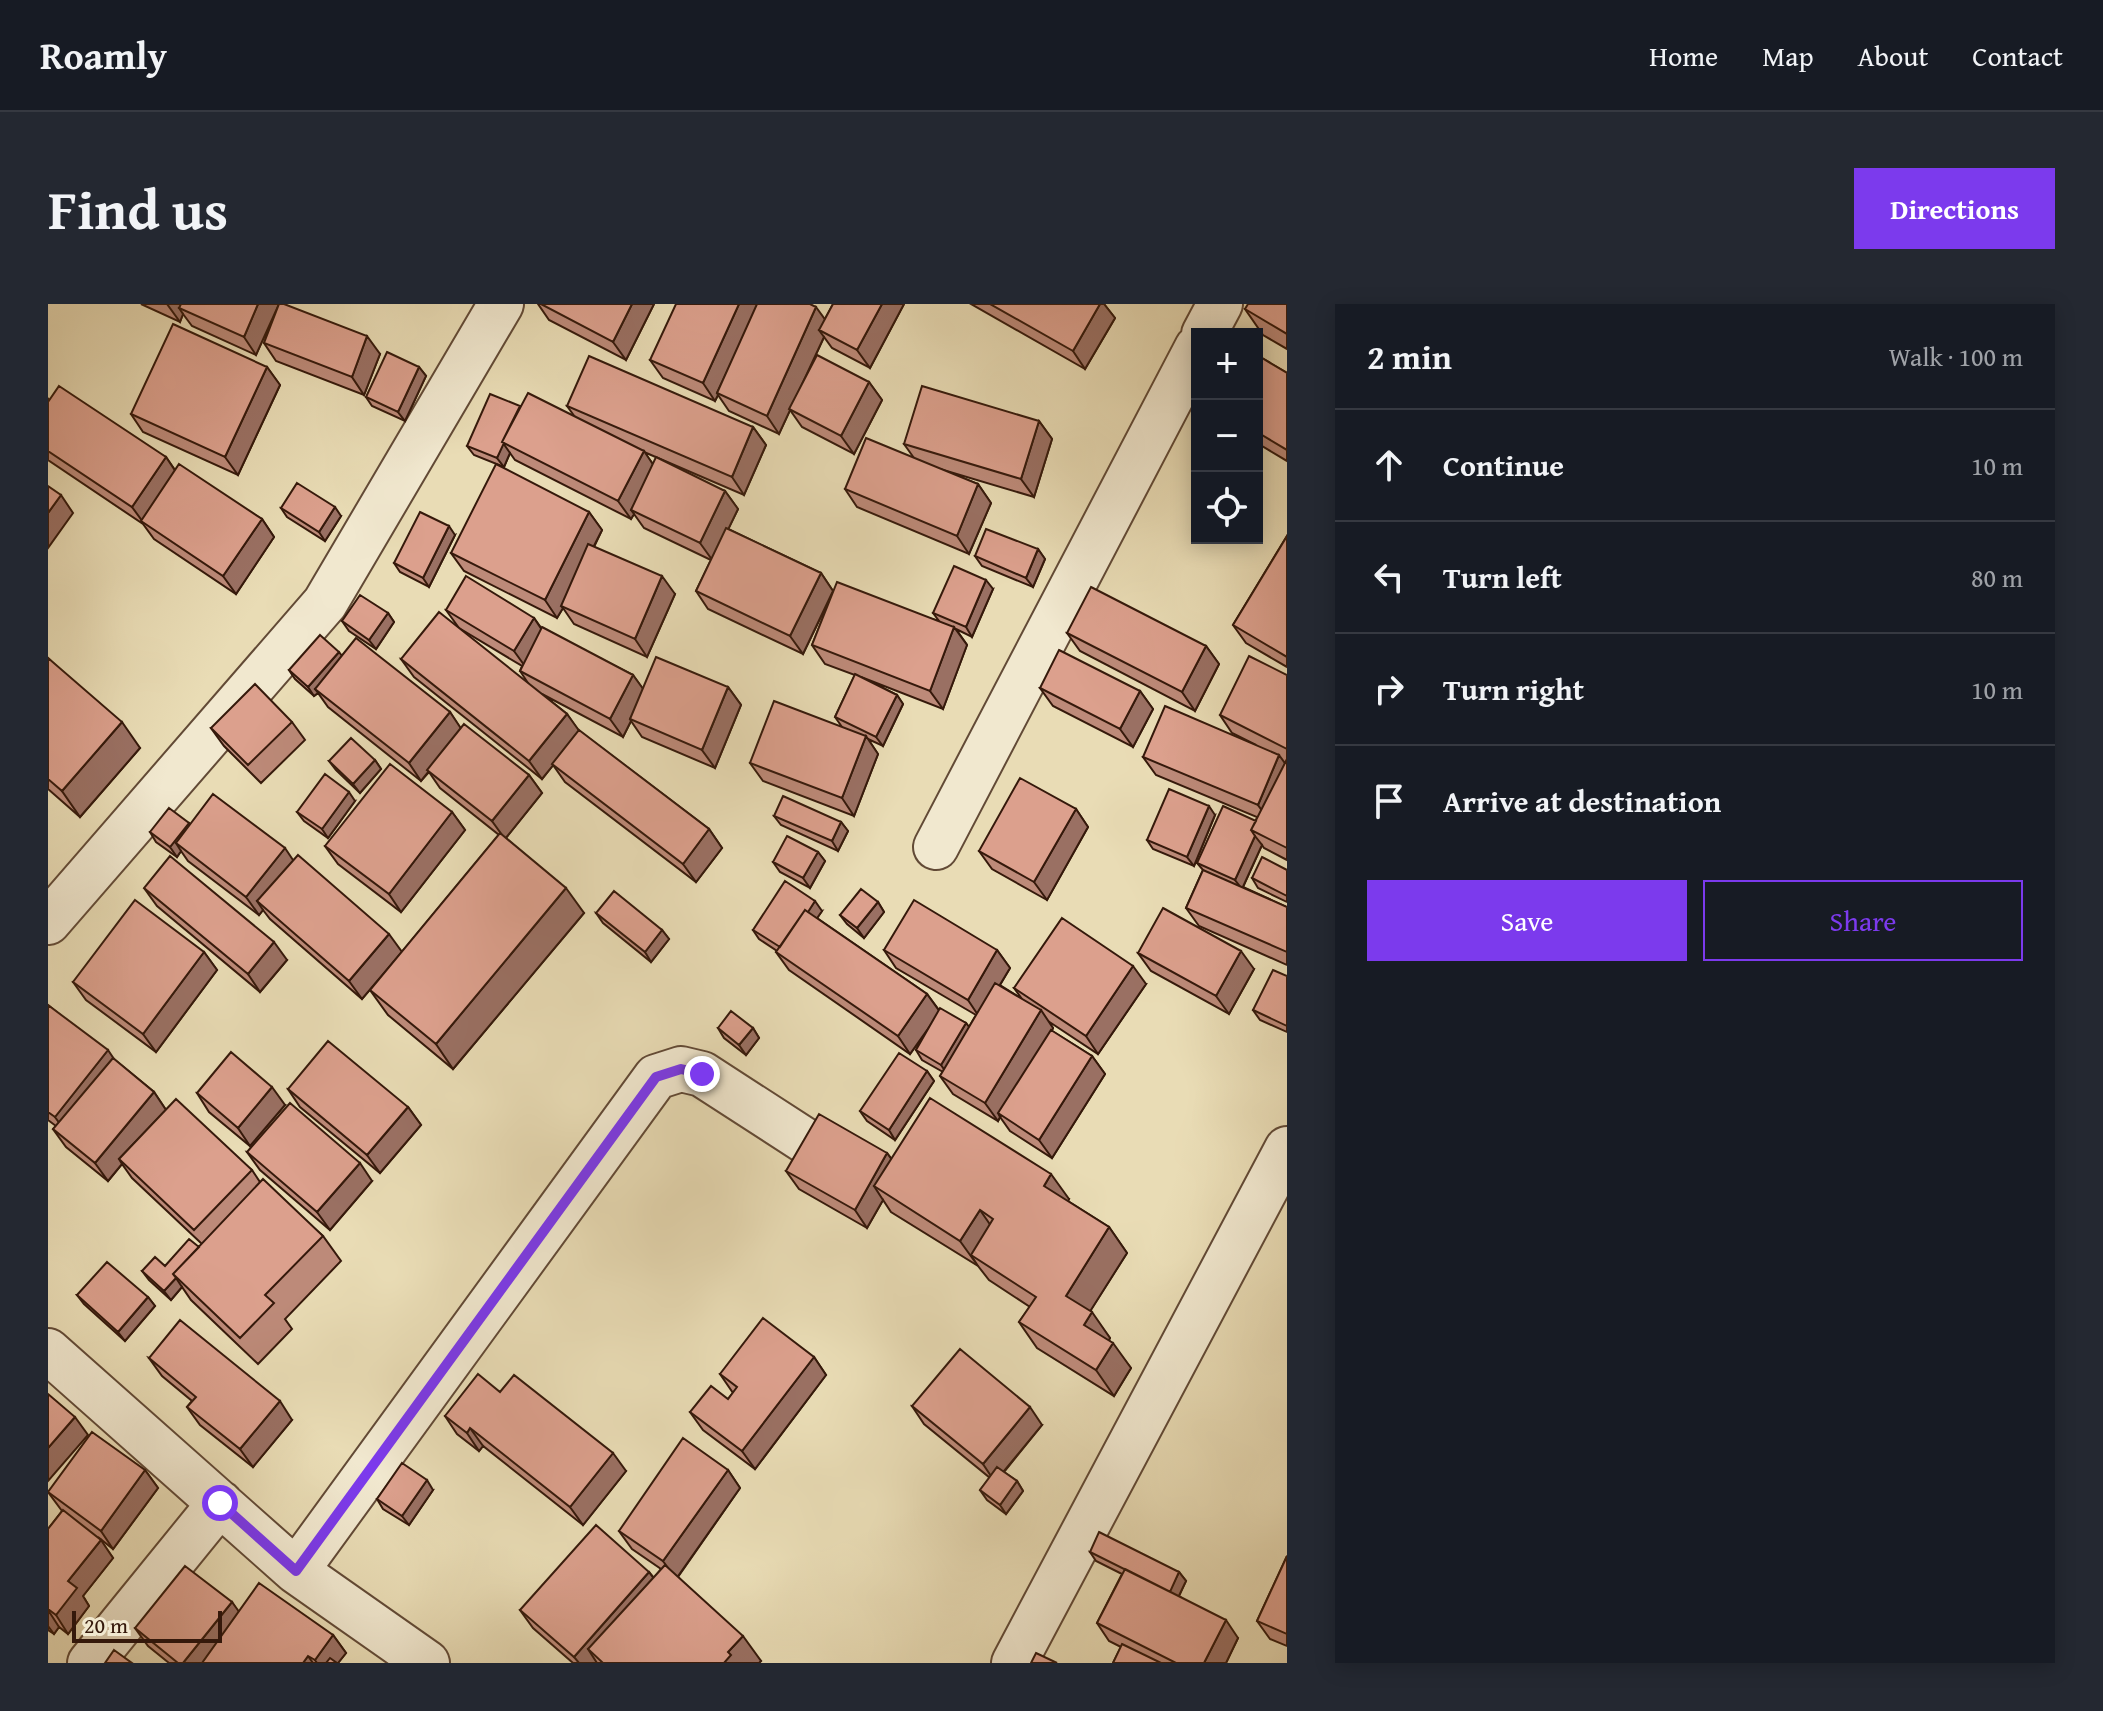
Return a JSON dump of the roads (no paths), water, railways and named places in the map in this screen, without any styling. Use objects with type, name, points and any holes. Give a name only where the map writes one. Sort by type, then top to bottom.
[{"type":"street","points":[[48,922],[325,603],[501,304]]},
{"type":"street","points":[[1207,328],[1220,304]]},
{"type":"street","points":[[936,847],[1191,359]]},
{"type":"street","points":[[296,1571],[656,1077],[681,1069],[702,1074],[804,1140]]},
{"type":"street","points":[[1014,1663],[1287,1149]]},
{"type":"street","points":[[48,1351],[296,1571],[427,1663]]},
{"type":"street","points":[[90,1663],[220,1503]]}]
